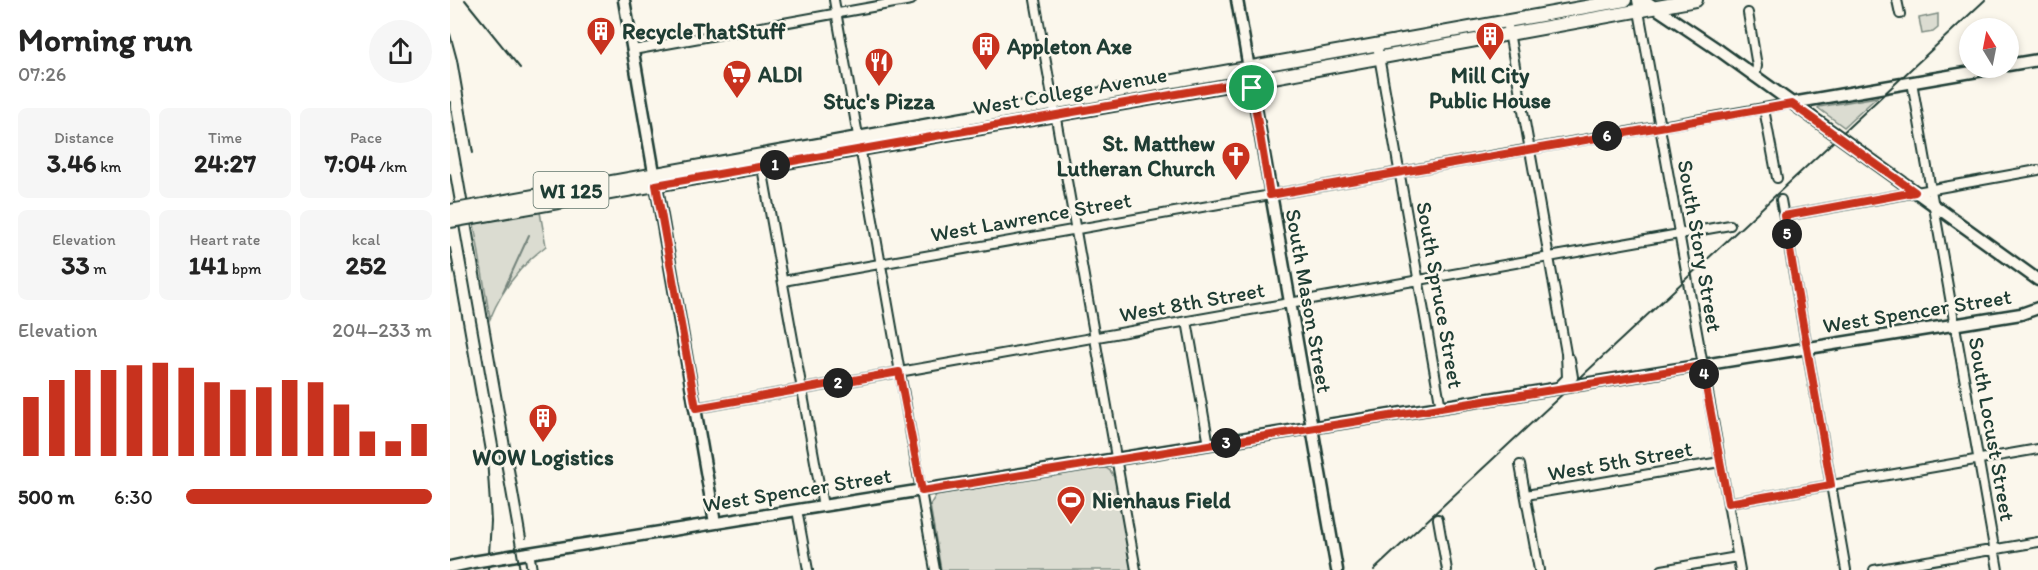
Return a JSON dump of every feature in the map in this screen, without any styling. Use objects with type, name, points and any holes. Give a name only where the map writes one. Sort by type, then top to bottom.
[{"type":"main road","name":"West College Avenue","points":[[1508,28],[1602,2],[1625,0]]},
{"type":"main road","name":"West College Avenue","points":[[655,179],[716,175],[761,161],[1378,52],[1640,3],[1655,8],[1696,0]]},
{"type":"main road","name":"West College Avenue","points":[[450,220],[490,209],[655,179],[733,159],[761,161]]},
{"type":"main road","points":[[716,175],[718,170],[733,159]]},
{"type":"main road","name":"West College Avenue","points":[[450,211],[490,209]]},
{"type":"street","points":[[624,0],[715,523]]},
{"type":"street","points":[[834,0],[935,570]]},
{"type":"street","points":[[633,50],[911,0]]},
{"type":"street","points":[[1035,0],[1136,570]]},
{"type":"street","name":"South Mason Street","points":[[1237,0],[1337,570]]},
{"type":"street","points":[[1897,0],[1900,14]]},
{"type":"street","name":"South Story Street","points":[[1640,3],[1702,366],[1740,570]]},
{"type":"street","points":[[1655,8],[2038,280]]},
{"type":"street","points":[[1749,13],[1757,66],[1755,77]]},
{"type":"street","points":[[1508,28],[1566,352],[1567,378],[1557,389]]},
{"type":"street","name":"South Spruce Street","points":[[1378,52],[1441,408]]},
{"type":"street","points":[[2019,63],[2038,60]]},
{"type":"street","name":"West Lawrence Street","points":[[783,281],[1959,74]]},
{"type":"street","name":"South Locust Street","points":[[1912,82],[1998,570]]},
{"type":"street","points":[[1764,109],[1777,178]]},
{"type":"street","points":[[761,161],[823,506]]},
{"type":"street","points":[[1784,216],[2038,170]]},
{"type":"street","points":[[1781,200],[1846,570]]},
{"type":"street","name":"West 8th Street","points":[[696,408],[1730,225]]},
{"type":"street","name":"West Spencer Street","points":[[450,567],[529,552],[1956,325],[2021,314],[2038,308]]},
{"type":"street","points":[[1187,321],[1209,445]]},
{"type":"street","points":[[1566,352],[1570,358],[1573,373],[1571,386]]},
{"type":"street","points":[[1728,503],[2038,449]]},
{"type":"street","name":"West 5th Street","points":[[1526,495],[1720,462]]},
{"type":"street","points":[[1520,465],[1539,570]]},
{"type":"street","points":[[797,510],[808,570]]},
{"type":"street","points":[[1438,519],[1448,570]]},
{"type":"street","points":[[1874,570],[2038,542]]},
{"type":"street","points":[[529,552],[532,570]]},
{"type":"street","points":[[1662,570],[1737,557]]},
{"type":"shaded area","points":[[1938,14],[1938,28],[1933,32],[1922,34],[1919,18]]},
{"type":"shaded area","points":[[1877,97],[1844,127],[1818,108],[1819,107]]},
{"type":"shaded area","points":[[540,212],[546,246],[513,278],[490,319],[474,224]]},
{"type":"shaded area","points":[[1101,467],[1111,472],[1116,483],[1132,570],[941,570],[930,505],[936,495]]},
{"type":"waterway","points":[[503,292],[529,235]]},
{"type":"railway","points":[[465,0],[520,68]]},
{"type":"railway","points":[[1374,570],[1985,0]]},
{"type":"railway","points":[[450,34],[457,60],[473,153]]},
{"type":"railway","points":[[450,102],[526,538]]},
{"type":"railway","points":[[450,174],[520,570]]},
{"type":"railway","points":[[450,248],[487,457],[491,521],[488,570]]},
{"type":"place","name":"RecycleThatStuff","points":[[601,56]]},
{"type":"place","name":"Mill City Public House","points":[[1490,62]]},
{"type":"place","name":"Appleton Axe","points":[[986,72]]},
{"type":"place","name":"Stuc's Pizza","points":[[879,88]]},
{"type":"place","name":"ALDI","points":[[737,100]]},
{"type":"place","name":"St. Matthew Lutheran Church","points":[[1236,182]]},
{"type":"place","name":"WOW Logistics","points":[[543,444]]},
{"type":"place","name":"Nienhaus Field","points":[[1071,526]]},
{"type":"route","points":[[1251,81],[1252,88],[1270,195],[1792,104],[1915,192],[1784,216],[1831,485],[1728,503],[1702,366],[922,491],[899,372],[696,408],[656,185],[1251,81]]}]
